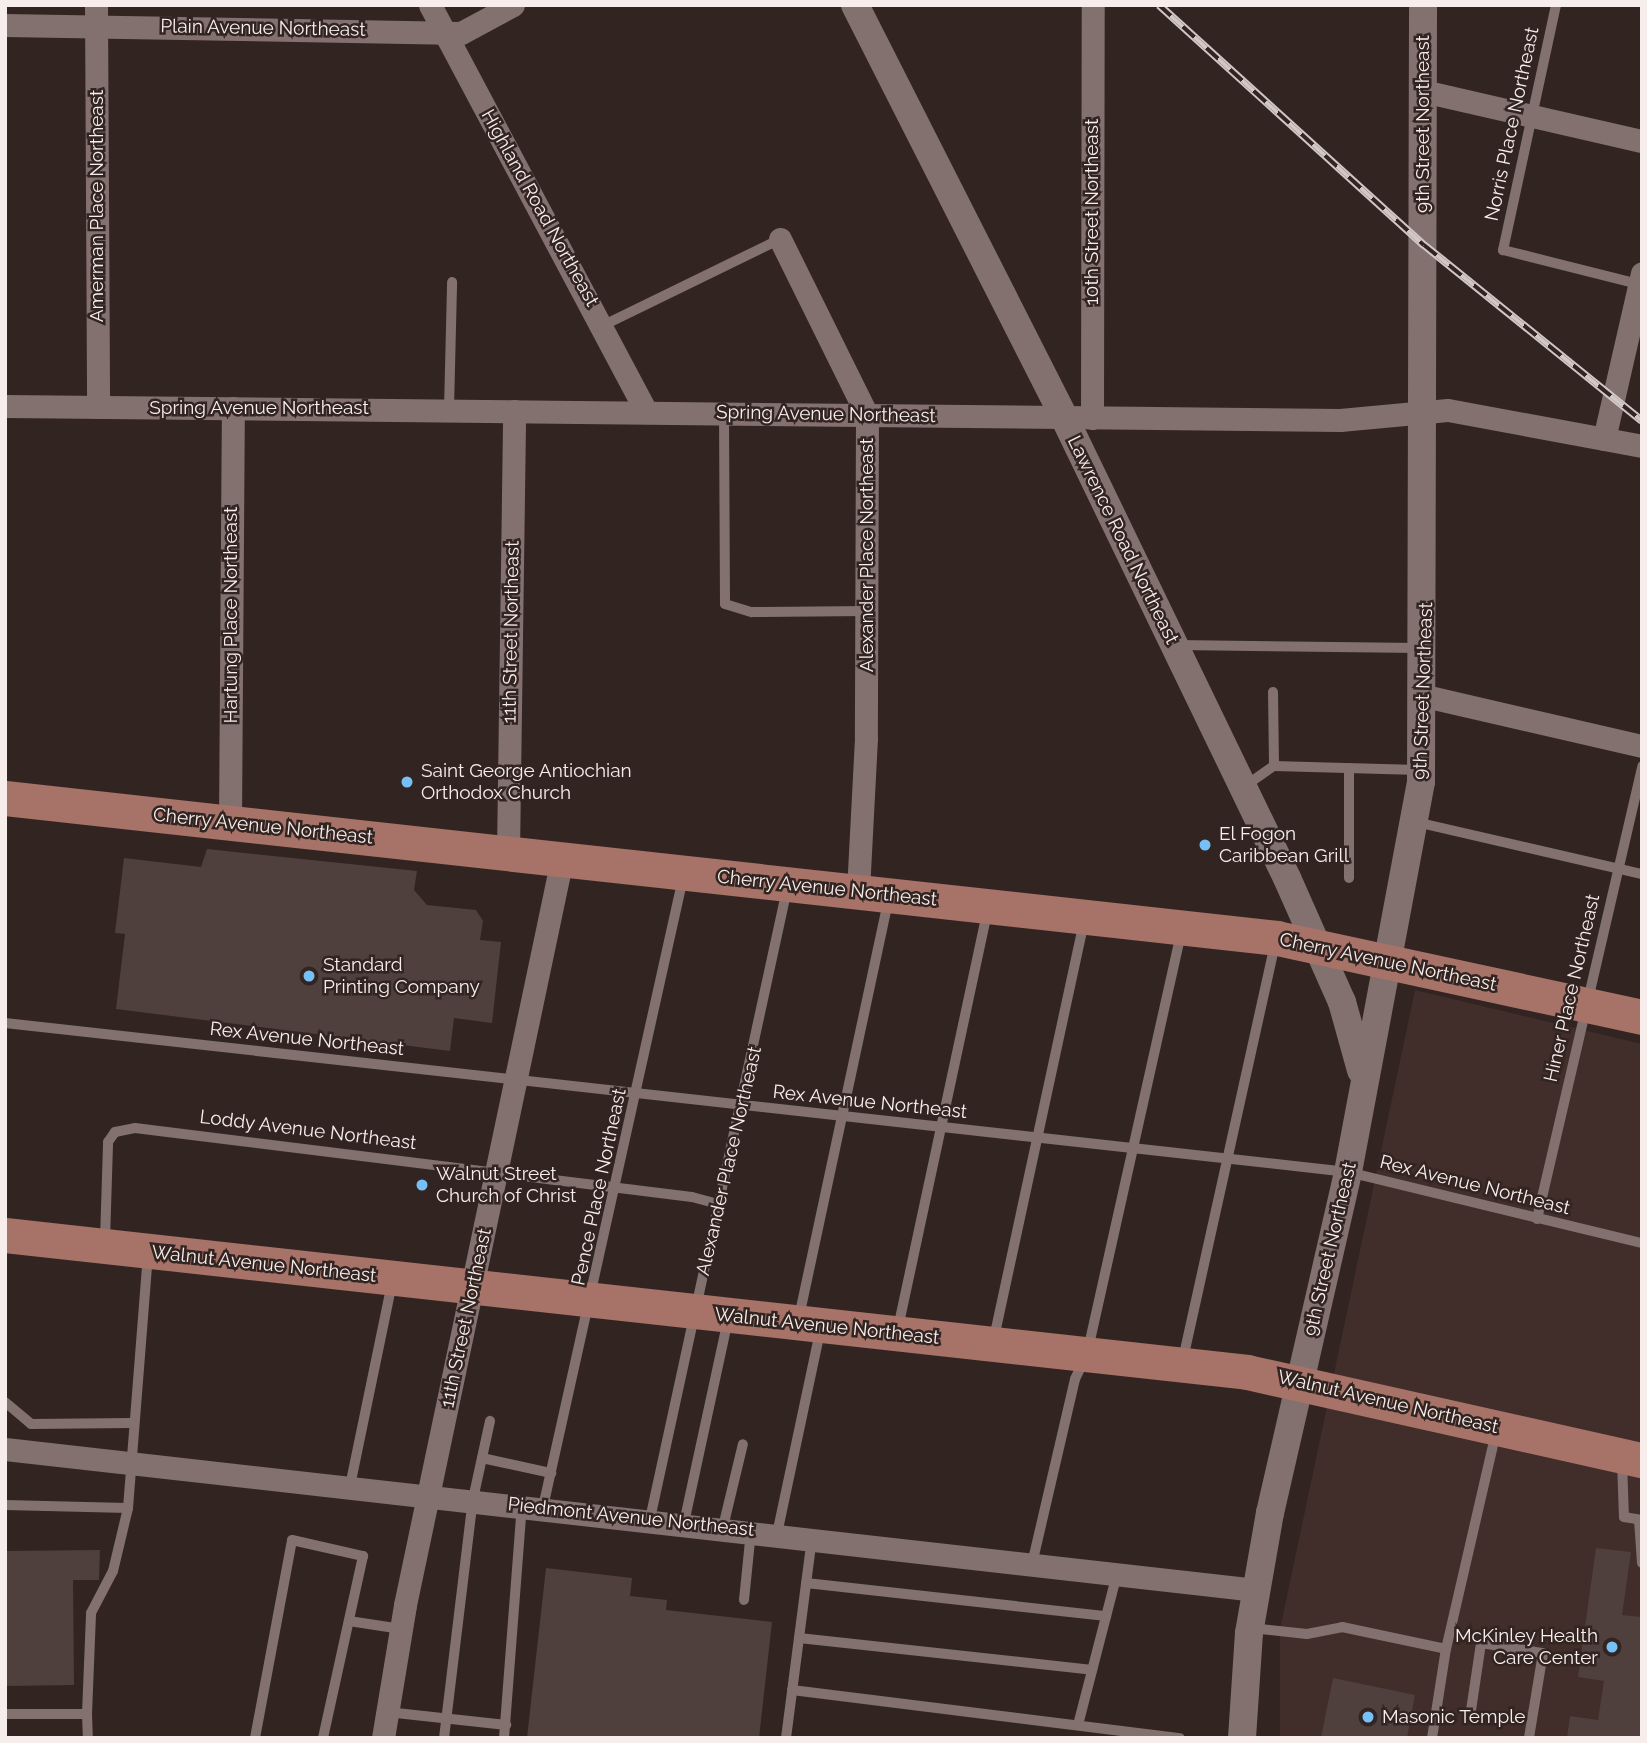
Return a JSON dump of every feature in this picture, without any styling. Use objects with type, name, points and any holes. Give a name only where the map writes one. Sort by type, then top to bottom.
[{"type":"main road","name":"Cherry Avenue Northeast","points":[[5,798],[1277,938],[1642,1017]]},
{"type":"main road","name":"Walnut Avenue Northeast","points":[[5,1235],[1087,1354],[1300,1380],[1632,1458]]},
{"type":"street","name":"Highland Road Northeast","points":[[430,5],[604,325],[646,412]]},
{"type":"street","name":"Plain Avenue Northeast","points":[[5,26],[96,15],[461,33],[513,5]]},
{"type":"street","name":"Lawrence Road Northeast","points":[[855,5],[1078,418],[1174,645],[1318,947],[1354,1035],[1364,1086]]},
{"type":"street","name":"10th Street Northeast","points":[[1078,418],[1093,5]]},
{"type":"street","name":"9th Street Northeast","points":[[1242,1738],[1250,1628],[1256,1590],[1300,1380],[1348,1172],[1386,961],[1415,822],[1422,770],[1425,696],[1423,5]]},
{"type":"street","name":"Amerman Place Northeast","points":[[96,15],[98,407]]},
{"type":"street","points":[[1423,91],[1642,141]]},
{"type":"street","name":"Alexander Place Northeast","points":[[780,240],[867,415],[874,893]]},
{"type":"street","points":[[1604,439],[1641,281]]},
{"type":"street","name":"Spring Avenue Northeast","points":[[5,406],[1350,420],[1425,411],[1464,411],[1642,446]]},
{"type":"street","name":"Hartung Place Northeast","points":[[230,823],[233,408]]},
{"type":"street","name":"11th Street Northeast","points":[[508,853],[513,411]]},
{"type":"street","points":[[1425,696],[1642,746]]},
{"type":"street","name":"11th Street Northeast","points":[[383,1738],[401,1629],[496,1172],[519,1081],[562,859]]},
{"type":"street","name":"Piedmont Avenue Northeast","points":[[5,1449],[133,1466],[429,1494],[723,1527],[1256,1590]]},
{"type":"lane","name":"Norris Place Northeast","points":[[1556,5],[1503,250],[1641,281]]},
{"type":"lane","points":[[604,325],[780,240]]},
{"type":"lane","points":[[449,409],[452,282]]},
{"type":"lane","points":[[724,413],[724,604],[752,612],[868,611]]},
{"type":"lane","points":[[1174,645],[1425,648]]},
{"type":"lane","points":[[1273,692],[1274,766]]},
{"type":"lane","points":[[1243,788],[1274,766],[1422,770]]},
{"type":"lane","name":"Hiner Place Northeast","points":[[1537,1219],[1642,766]]},
{"type":"lane","points":[[1349,768],[1349,878]]},
{"type":"lane","points":[[1415,822],[1642,874]]},
{"type":"lane","name":"Pence Place Northeast","points":[[504,1738],[532,1506],[551,1473],[592,1300],[684,872]]},
{"type":"lane","name":"Alexander Place Northeast","points":[[650,1519],[712,1313],[719,1204],[788,884]]},
{"type":"lane","points":[[777,1534],[845,1117],[874,893]]},
{"type":"lane","points":[[896,1334],[989,906]]},
{"type":"lane","points":[[993,1344],[1086,917]]},
{"type":"lane","points":[[1032,1564],[1074,1379],[1087,1354],[1131,1148],[1183,928]]},
{"type":"lane","points":[[1182,1365],[1277,938]]},
{"type":"lane","name":"Rex Avenue Northeast","points":[[5,1023],[1348,1172],[1642,1243]]},
{"type":"lane","name":"Loddy Avenue Northeast","points":[[105,1246],[108,1142],[115,1132],[135,1128],[217,1134],[719,1204]]},
{"type":"lane","points":[[88,1738],[91,1613],[113,1571],[128,1508],[133,1466],[131,1423],[149,1251]]},
{"type":"lane","points":[[350,1486],[368,1379],[394,1278]]},
{"type":"lane","points":[[684,1523],[712,1313]]},
{"type":"lane","points":[[5,1402],[31,1424],[131,1423]]},
{"type":"lane","points":[[444,1738],[473,1499],[490,1420]]},
{"type":"lane","points":[[1432,1738],[1446,1649],[1497,1426]]},
{"type":"lane","points":[[723,1527],[743,1444]]},
{"type":"lane","points":[[482,1458],[551,1473]]},
{"type":"lane","points":[[1632,1458],[1624,1517],[1640,1520],[1642,1563]]},
{"type":"lane","points":[[5,1505],[128,1508]]},
{"type":"lane","points":[[744,1600],[751,1531]]},
{"type":"lane","points":[[786,1738],[812,1538]]},
{"type":"lane","points":[[255,1738],[292,1540],[363,1556],[323,1738]]},
{"type":"lane","points":[[1079,1721],[1117,1574]]},
{"type":"lane","points":[[806,1583],[1106,1616]]},
{"type":"lane","points":[[349,1621],[401,1629]]},
{"type":"lane","points":[[1250,1628],[1307,1634],[1342,1628],[1446,1649]]},
{"type":"lane","points":[[799,1638],[1092,1670]]},
{"type":"lane","points":[[1470,1717],[1481,1643],[1543,1653],[1529,1738]]},
{"type":"lane","points":[[792,1690],[1079,1721],[1180,1738]]},
{"type":"lane","points":[[387,1712],[444,1721],[506,1725]]},
{"type":"lane","points":[[5,1714],[88,1714]]},
{"type":"shaded area","points":[[1415,990],[1642,1044],[1642,1738],[1280,1738],[1280,1629]]},
{"type":"building","name":"Standard Printing Company","points":[[207,849],[417,871],[414,890],[427,905],[476,910],[483,921],[480,940],[501,942],[492,1023],[454,1018],[450,1051],[116,1009],[125,934],[115,933],[124,858],[201,867]]},
{"type":"building","name":"McKinley Health Care Center","points":[[1596,1548],[1631,1552],[1622,1615],[1642,1617],[1642,1738],[1567,1738],[1570,1716],[1598,1720],[1604,1681],[1578,1677]]},
{"type":"building","points":[[100,1550],[99,1580],[73,1580],[74,1685],[5,1686],[5,1551]]},
{"type":"building","points":[[546,1568],[632,1578],[630,1596],[667,1600],[666,1610],[772,1622],[759,1738],[527,1738]]},
{"type":"building","name":"Masonic Temple","points":[[1333,1678],[1415,1695],[1407,1738],[1321,1738]]},
{"type":"railway","points":[[1159,5],[1424,245],[1642,421]]},
{"type":"place","name":"Saint George Antiochian Orthodox Church","points":[[407,782]]},
{"type":"place","name":"El Fogon Caribbean Grill","points":[[1205,845]]},
{"type":"place","name":"Standard Printing Company","points":[[309,976]]},
{"type":"place","name":"Walnut Street Church of Christ","points":[[422,1185]]},
{"type":"place","name":"McKinley Health Care Center","points":[[1612,1647]]},
{"type":"place","name":"Masonic Temple","points":[[1368,1717]]}]
